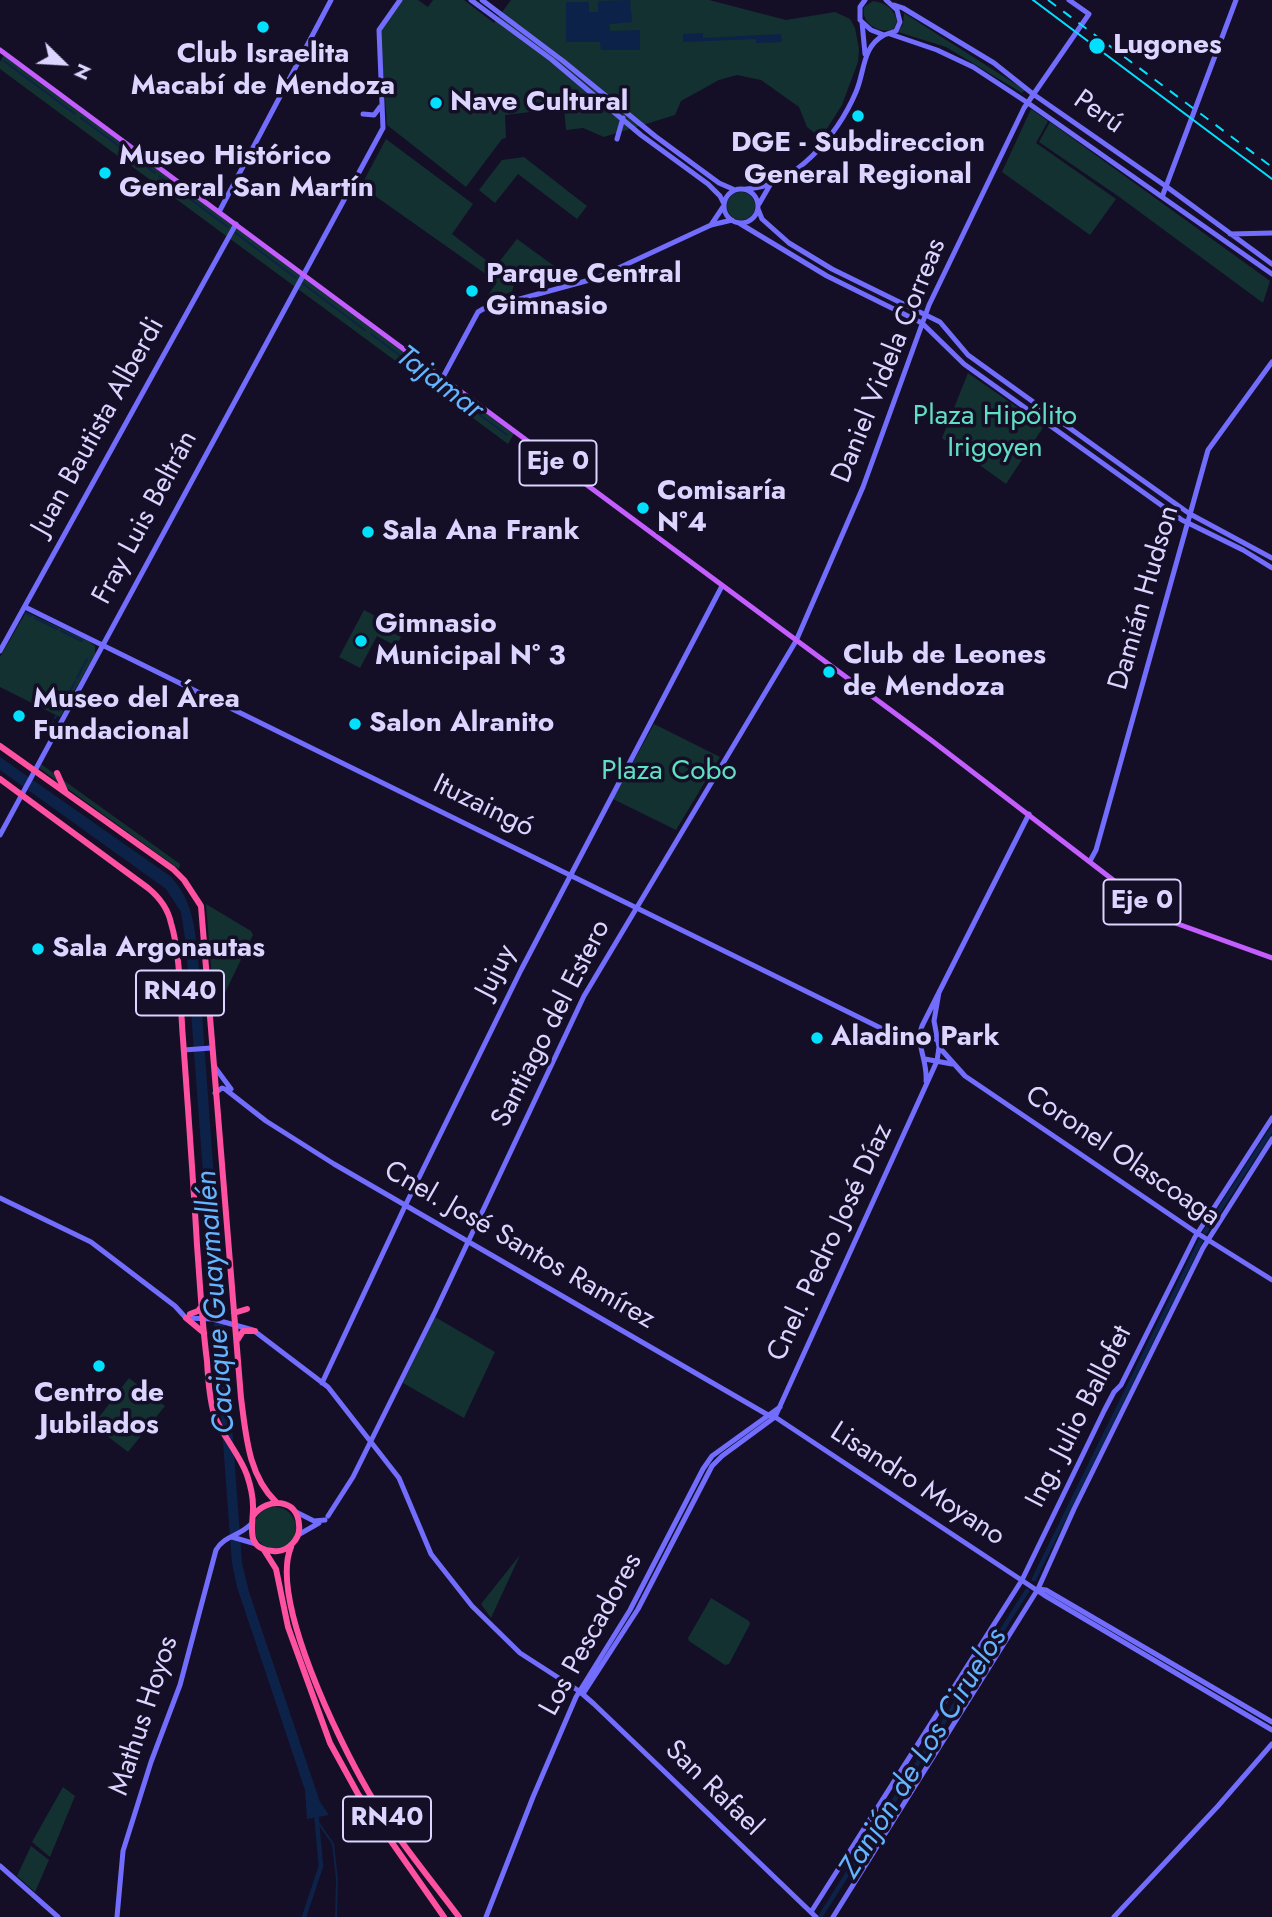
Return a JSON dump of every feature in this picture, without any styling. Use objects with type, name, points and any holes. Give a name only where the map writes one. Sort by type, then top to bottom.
[{"type":"highway","name":"RN40","points":[[0,746],[173,869],[194,894],[202,915],[207,1048],[213,1063],[248,1447],[261,1484],[276,1502]]},
{"type":"highway","points":[[57,773],[66,793]]},
{"type":"highway","name":"RN40","points":[[0,779],[26,786],[148,888],[165,908],[173,930],[201,1307],[211,1399],[217,1421],[240,1460],[251,1488],[253,1516],[250,1525],[259,1546],[276,1569],[288,1627],[330,1744],[358,1794],[444,1917]]},
{"type":"highway","points":[[201,1307],[188,1316],[204,1333]]},
{"type":"highway","points":[[234,1313],[247,1309]]},
{"type":"highway","points":[[237,1344],[243,1331],[255,1331]]},
{"type":"highway","points":[[253,1516],[264,1505],[276,1502],[283,1504],[294,1511],[298,1520],[298,1535]]},
{"type":"highway","name":"RN40","points":[[298,1535],[291,1545],[286,1570],[292,1612],[328,1711],[368,1792],[458,1917]]},
{"type":"highway","points":[[259,1546],[277,1551],[291,1545]]},
{"type":"main road","name":"Eje 0","points":[[0,50],[1029,814],[1139,900],[1168,919],[1272,958]]},
{"type":"street","points":[[219,212],[331,0]]},
{"type":"street","name":"Fray Luis Beltrán","points":[[0,835],[302,273],[383,128],[379,30],[401,0]]},
{"type":"street","points":[[471,0],[551,58],[708,184],[720,196],[727,215],[732,220],[827,276],[922,323],[964,365],[1187,524],[1244,550],[1272,569]]},
{"type":"street","points":[[482,0],[564,61],[664,143],[719,183],[735,190]]},
{"type":"street","points":[[865,0],[859,3],[859,15],[866,58]]},
{"type":"street","name":"Perú","points":[[886,0],[986,58],[1272,264]]},
{"type":"street","name":"Daniel Videla Correas","points":[[796,641],[863,487],[925,314],[1028,103],[1089,14],[1069,0]]},
{"type":"street","points":[[1163,197],[1236,0]]},
{"type":"street","points":[[711,225],[727,195],[735,190],[770,185],[806,160],[839,123],[857,89],[871,44],[898,28],[899,14],[894,5]]},
{"type":"street","name":"Perú","points":[[862,22],[872,30],[962,61],[1028,103],[1272,274]]},
{"type":"street","points":[[363,114],[373,115],[381,105]]},
{"type":"street","points":[[617,139],[623,118]]},
{"type":"street","points":[[1137,179],[1143,170]]},
{"type":"street","points":[[739,223],[752,219],[770,185]]},
{"type":"street","points":[[746,189],[755,195],[762,219],[789,243],[832,269],[940,322],[968,355],[1190,514],[1272,558]]},
{"type":"street","points":[[443,377],[478,312],[597,278],[711,225],[732,220]]},
{"type":"street","name":"Juan Bautista Alberdi","points":[[0,651],[236,224]]},
{"type":"street","points":[[1230,234],[1272,233]]},
{"type":"street","name":"Damián Hudson","points":[[1090,861],[1096,850],[1212,443],[1272,362]]},
{"type":"street","name":"Jujuy","points":[[323,1383],[406,1204],[499,1014],[722,586]]},
{"type":"street","name":"Ituzaingó","points":[[25,607],[901,1038],[911,1040],[929,1036],[937,1040]]},
{"type":"street","name":"Santiago del Estero","points":[[326,1519],[353,1477],[470,1241],[584,996],[796,641]]},
{"type":"street","points":[[921,1039],[922,1026],[1029,814]]},
{"type":"street","points":[[925,1059],[937,1056],[934,1021],[939,992]]},
{"type":"street","name":"Cnel. Pedro José Díaz","points":[[921,1039],[925,1059],[925,1087]]},
{"type":"street","points":[[184,1050],[207,1048]]},
{"type":"street","name":"Cnel. Pedro José Díaz","points":[[772,1416],[780,1406],[937,1056]]},
{"type":"street","name":"Coronel Olascoaga","points":[[937,1056],[1197,1233],[1272,1280]]},
{"type":"street","name":"Coronel Olascoaga","points":[[937,1056],[952,1064]]},
{"type":"street","name":"Cnel. José Santos Ramírez","points":[[213,1063],[226,1084],[248,1106]]},
{"type":"street","name":"Cnel. José Santos Ramírez","points":[[215,1093],[222,1087],[266,1121],[320,1156],[772,1416]]},
{"type":"street","name":"Ing. Julio Ballofet","points":[[814,1915],[1023,1580],[1104,1411],[1125,1377],[1197,1233],[1272,1118]]},
{"type":"street","name":"Ing. Julio Ballofet","points":[[833,1917],[1037,1588],[1079,1497],[1208,1240],[1272,1139]]},
{"type":"street","points":[[0,1199],[91,1242],[188,1316],[219,1320],[255,1331]]},
{"type":"street","name":"San Rafael","points":[[255,1331],[292,1362],[323,1383],[371,1440],[400,1478],[431,1554],[472,1606],[514,1648],[581,1693],[814,1915]]},
{"type":"street","name":"Lisandro Moyano","points":[[772,1416],[1023,1580],[1154,1662],[1272,1730]]},
{"type":"street","name":"Los Pescadores","points":[[486,1917],[533,1797],[581,1693],[638,1609],[712,1466],[772,1416]]},
{"type":"street","points":[[294,1511],[309,1520],[326,1519]]},
{"type":"street","points":[[298,1535],[326,1519]]},
{"type":"street","name":"Mathus Hoyos","points":[[117,1917],[126,1842],[151,1762],[180,1685],[216,1550],[221,1542],[240,1536],[250,1525]]},
{"type":"street","points":[[240,1536],[259,1546]]},
{"type":"street","name":"Lisandro Moyano","points":[[1037,1588],[1046,1590],[1272,1722]]},
{"type":"street","points":[[1114,1917],[1272,1744]]},
{"type":"street","points":[[0,1866],[58,1917]]},
{"type":"green space","points":[[402,0],[418,0],[428,7],[433,0],[464,0],[494,23],[511,0],[709,0],[786,20],[835,12],[850,19],[855,28],[859,49],[858,62],[842,105],[821,138],[807,127],[799,107],[761,80],[737,75],[719,80],[681,101],[675,115],[604,137],[583,128],[566,130],[564,108],[505,115],[506,138],[502,139],[466,187],[387,125],[380,29]]},
{"type":"green space","points":[[873,1],[892,10],[897,22],[893,30],[876,29],[868,23],[864,7]]},
{"type":"green space","points":[[904,13],[1025,90],[1022,93],[946,47],[898,32],[903,24]]},
{"type":"green space","points":[[5,53],[516,430],[508,444],[0,69]]},
{"type":"green space","points":[[1031,109],[1048,121],[1036,143],[1116,199],[1090,235],[1002,172]]},
{"type":"green space","points":[[1050,122],[1270,281],[1263,303],[1118,196],[1039,142]]},
{"type":"green space","points":[[386,139],[473,204],[452,234],[495,267],[517,239],[561,271],[556,277],[519,265],[512,292],[484,301],[497,282],[361,186]]},
{"type":"green space","points":[[524,157],[587,206],[577,219],[518,174],[495,203],[479,190],[502,160]]},
{"type":"green space","points":[[741,192],[751,196],[755,206],[751,216],[741,220],[731,216],[727,206],[731,196]]},
{"type":"green space","name":"Plaza Hipólito Irigoyen","points":[[968,373],[1044,426],[1006,484],[942,438]]},
{"type":"green space","name":"Gimnasio Municipal Nº 3","points":[[364,610],[383,620],[380,626],[401,637],[396,646],[377,636],[360,668],[339,657]]},
{"type":"green space","points":[[26,612],[95,646],[95,654],[60,717],[0,687],[0,657]]},
{"type":"green space","name":"Plaza Cobo","points":[[654,724],[720,757],[676,830],[613,799]]},
{"type":"green space","points":[[41,764],[180,864],[179,869],[39,768]]},
{"type":"green space","points":[[206,904],[251,931],[253,935],[218,1007],[214,1004]]},
{"type":"green space","points":[[435,1317],[495,1352],[464,1418],[403,1383]]},
{"type":"green space","points":[[129,1378],[165,1406],[128,1452],[93,1425]]},
{"type":"green space","points":[[275,1507],[290,1513],[296,1528],[290,1543],[275,1549],[260,1543],[254,1528],[260,1513]]},
{"type":"green space","points":[[520,1555],[491,1618],[481,1604]]},
{"type":"green space","points":[[711,1598],[750,1624],[729,1664],[725,1665],[688,1638]]},
{"type":"green space","points":[[63,1787],[75,1796],[50,1857],[32,1842]]},
{"type":"green space","points":[[31,1846],[49,1860],[35,1892],[17,1876]]},
{"type":"water","points":[[630,0],[632,22],[610,24],[610,31],[640,30],[640,50],[601,50],[600,42],[566,42],[566,2],[589,2],[589,12],[598,12],[598,1]]},
{"type":"water","points":[[703,33],[703,38],[781,34],[782,42],[756,43],[756,39],[683,42],[683,34]]},
{"type":"water","points":[[0,757],[170,876],[188,905],[196,936],[198,959],[242,1563],[249,1592],[320,1802],[329,1815],[307,1819],[305,1790],[237,1587],[232,1563],[186,944],[181,912],[166,889],[0,770]]},
{"type":"waterway","name":"Tajamar","points":[[4,61],[75,114]]},
{"type":"waterway","name":"Tajamar","points":[[81,118],[155,173]]},
{"type":"waterway","name":"Tajamar","points":[[159,176],[228,227]]},
{"type":"waterway","name":"Tajamar","points":[[233,231],[296,278]]},
{"type":"waterway","name":"Tajamar","points":[[301,282],[365,330]]},
{"type":"waterway","name":"Tajamar","points":[[371,334],[507,435]]},
{"type":"waterway","points":[[25,613],[31,616]]},
{"type":"waterway","points":[[35,618],[57,629]]},
{"type":"waterway","points":[[61,631],[82,641]]},
{"type":"waterway","points":[[77,678],[87,659]]},
{"type":"waterway","points":[[59,711],[75,682]]},
{"type":"waterway","points":[[50,728],[53,722]]},
{"type":"waterway","name":"Zanjón de Los Ciruelos","points":[[1205,1232],[1272,1129]]},
{"type":"waterway","name":"Zanjón de Los Ciruelos","points":[[1034,1579],[1201,1240]]},
{"type":"waterway","name":"Zanjón de Los Ciruelos","points":[[820,1917],[1027,1591]]},
{"type":"waterway","name":"Cacique Guaymallén","points":[[304,1917],[321,1866],[316,1812]]},
{"type":"waterway","points":[[318,1822],[333,1844],[337,1879],[336,1917]]},
{"type":"tram line","points":[[1033,0],[1272,179]]},
{"type":"railway","points":[[1048,0],[1272,167]]},
{"type":"place","name":"Club Israelita Macabí de Mendoza","points":[[263,27]]},
{"type":"place","name":"Lugones","points":[[1097,46]]},
{"type":"place","name":"Nave Cultural","points":[[436,103]]},
{"type":"place","name":"DGE - Subdireccion General Regional","points":[[858,116]]},
{"type":"place","name":"Museo Histórico General San Martín","points":[[105,173]]},
{"type":"place","name":"Parque Central Gimnasio","points":[[472,291]]},
{"type":"place","name":"Comisaría N°4","points":[[643,508]]},
{"type":"place","name":"Sala Ana Frank","points":[[368,532]]},
{"type":"place","name":"Gimnasio Municipal Nº 3","points":[[361,641]]},
{"type":"place","name":"Club de Leones de Mendoza","points":[[829,672]]},
{"type":"place","name":"Museo del Área Fundacional","points":[[19,716]]},
{"type":"place","name":"Salon Alranito","points":[[355,724]]},
{"type":"place","name":"Sala Argonautas","points":[[38,949]]},
{"type":"place","name":"Aladino Park","points":[[817,1038]]},
{"type":"place","name":"Centro de Jubilados","points":[[99,1366]]}]
